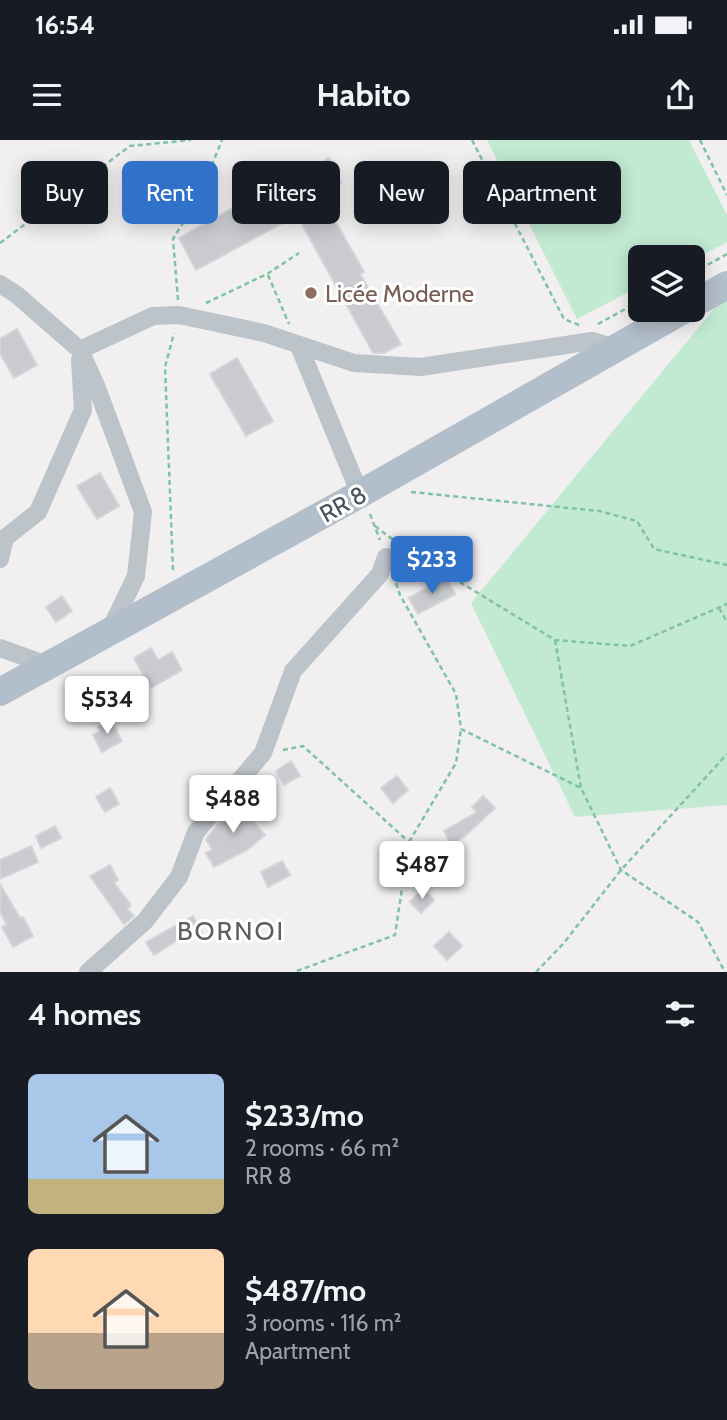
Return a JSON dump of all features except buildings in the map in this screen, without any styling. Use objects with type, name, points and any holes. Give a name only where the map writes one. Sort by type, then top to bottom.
[{"type":"main road","points":[[705,297],[727,285]]},
{"type":"main road","name":"RR 8","points":[[0,692],[360,494],[662,322]]},
{"type":"street","points":[[0,284],[18,295],[80,349],[97,387],[143,512],[136,576],[110,630]]},
{"type":"street","points":[[80,349],[153,316],[179,315],[264,333],[354,363],[421,367],[593,341],[616,348]]},
{"type":"street","points":[[299,346],[360,494]]},
{"type":"street","points":[[0,559],[5,538],[38,512],[83,410],[80,349]]},
{"type":"street","points":[[88,972],[145,921],[179,877],[195,832],[263,753],[293,671],[380,574],[386,557]]},
{"type":"street","points":[[0,648],[47,664],[0,707]]},
{"type":"path","points":[[0,243],[130,146],[191,140]]},
{"type":"path","points":[[174,597],[165,367],[179,315],[173,239],[199,197],[222,140]]},
{"type":"path","points":[[472,140],[564,319],[584,327]]},
{"type":"path","points":[[700,140],[727,195]]},
{"type":"path","points":[[179,315],[267,274],[299,253]]},
{"type":"path","points":[[705,266],[727,254]]},
{"type":"path","points":[[267,274],[299,346]]},
{"type":"path","points":[[590,326],[628,307]]},
{"type":"path","points":[[407,491],[599,510],[637,521],[654,549],[727,565]]},
{"type":"path","points":[[295,972],[395,935],[409,842],[456,763],[461,729],[456,694],[400,595],[375,526],[360,494]]},
{"type":"path","points":[[375,526],[404,548],[555,640],[630,646],[727,604]]},
{"type":"path","points":[[719,608],[727,622]]},
{"type":"path","points":[[555,640],[581,788],[621,870],[698,922],[725,972]]},
{"type":"path","points":[[461,729],[581,788]]},
{"type":"path","points":[[263,753],[303,746],[409,842]]},
{"type":"path","points":[[536,972],[563,944],[621,870],[727,754]]},
{"type":"green space","points":[[487,140],[689,140],[727,215],[727,242],[705,254],[705,245],[628,245],[628,292],[577,319],[529,224],[621,224],[621,161],[498,161]]},
{"type":"green space","points":[[727,293],[727,805],[575,817],[471,603]]},
{"type":"place","name":"Licée Moderne","points":[[311,293]]},
{"type":"district","name":"BORNOI","points":[[231,931]]}]
